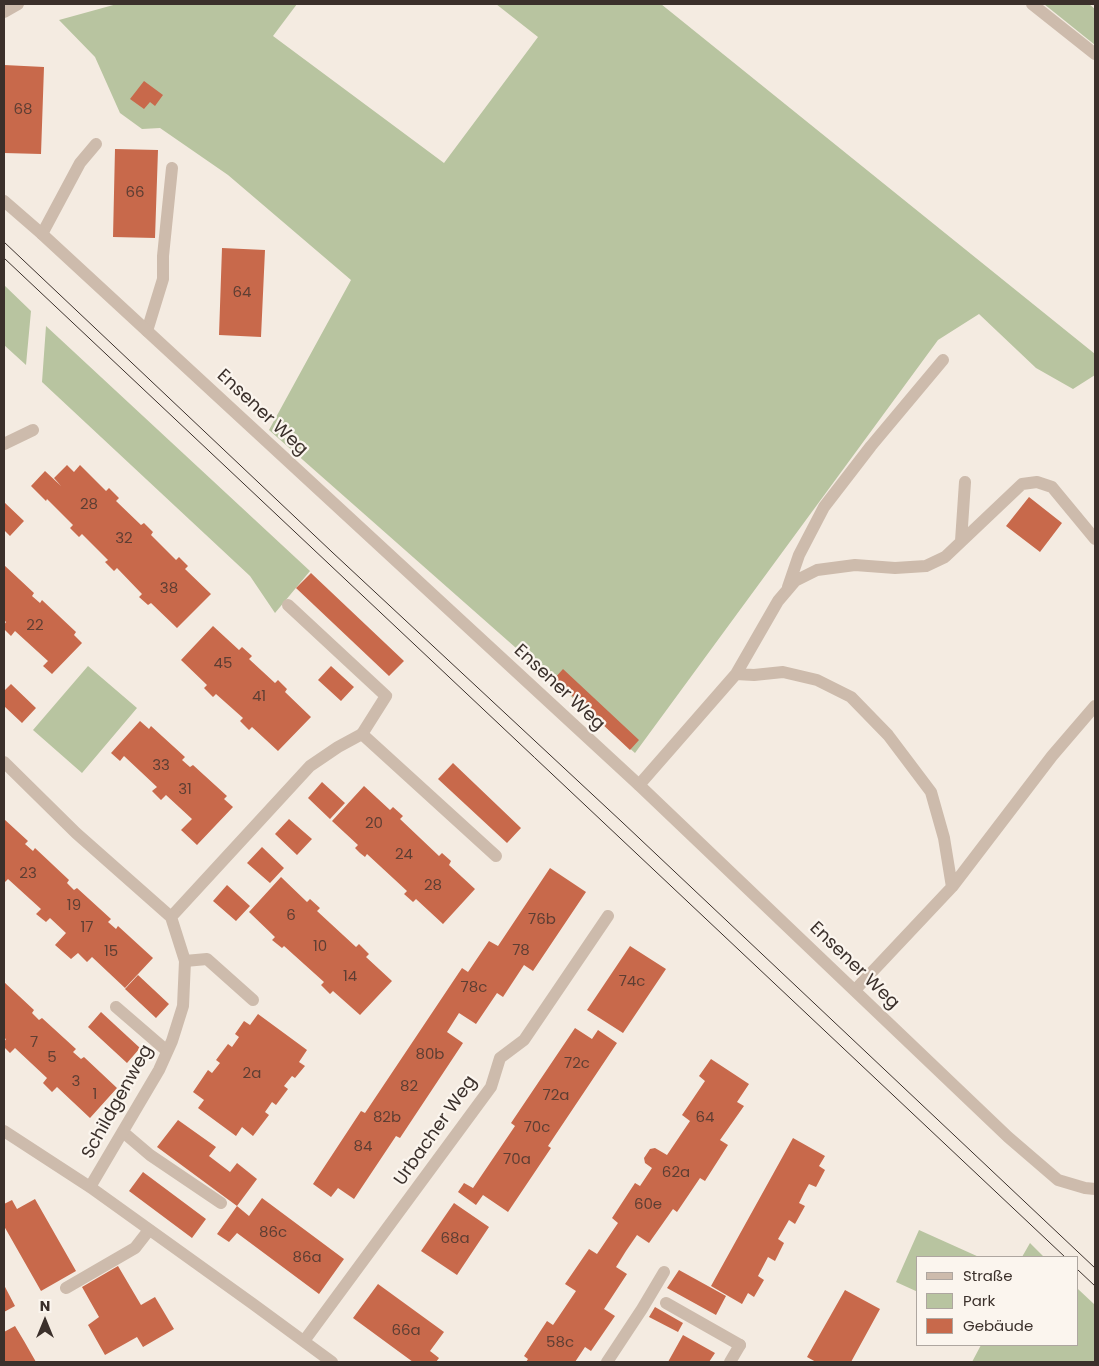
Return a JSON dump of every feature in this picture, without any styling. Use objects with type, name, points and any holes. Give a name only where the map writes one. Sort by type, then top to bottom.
[{"type":"street","points":[[4,12],[18,4]]},
{"type":"street","points":[[1032,4],[1095,54]]},
{"type":"street","points":[[42,234],[80,163],[96,144]]},
{"type":"street","points":[[147,331],[163,279],[163,256],[172,168]]},
{"type":"street","name":"Ensener Weg","points":[[4,201],[639,785],[1008,1137],[1058,1180],[1095,1189]]},
{"type":"street","points":[[787,588],[799,555],[824,507],[871,446],[943,360]]},
{"type":"street","points":[[4,444],[33,430]]},
{"type":"street","points":[[961,541],[965,482]]},
{"type":"street","points":[[639,785],[736,674],[778,601],[795,580],[817,570],[855,565],[895,568],[926,566],[945,557],[1022,484],[1037,482],[1052,487],[1095,539]]},
{"type":"street","points":[[4,762],[76,833],[171,917],[310,766],[338,747],[362,734],[386,696],[288,605]]},
{"type":"street","points":[[736,674],[754,675],[783,672],[818,680],[851,697],[888,735],[931,792],[944,838],[952,887]]},
{"type":"street","points":[[855,990],[952,887],[1052,756],[1095,706]]},
{"type":"street","points":[[362,734],[496,856]]},
{"type":"street","name":"Urbacher Weg","points":[[304,1341],[491,1087],[500,1058],[524,1040],[608,916]]},
{"type":"street","name":"Schildgenweg","points":[[90,1187],[160,1070],[183,1006],[185,961],[171,917]]},
{"type":"street","points":[[185,961],[207,959],[252,1000]]},
{"type":"street","points":[[116,1007],[167,1051]]},
{"type":"street","points":[[4,1131],[90,1187],[332,1362]]},
{"type":"street","points":[[123,1132],[150,1155],[221,1203]]},
{"type":"street","points":[[66,1288],[135,1248],[149,1230]]},
{"type":"street","points":[[606,1362],[664,1272]]},
{"type":"street","points":[[666,1303],[740,1345],[730,1362]]},
{"type":"green space","points":[[117,4],[297,4],[273,36],[444,163],[538,37],[496,4],[661,4],[1095,354],[1095,375],[1073,389],[1036,368],[979,314],[938,340],[635,753],[269,430],[351,280],[228,175],[160,128],[142,129],[120,113],[95,57],[59,20]]},
{"type":"green space","points":[[1044,4],[1089,4],[1095,9],[1095,45]]},
{"type":"green space","points":[[4,285],[31,311],[26,365],[4,345]]},
{"type":"green space","points":[[46,326],[310,571],[275,613],[250,576],[42,382]]},
{"type":"green space","points":[[88,666],[137,708],[82,773],[33,730]]},
{"type":"green space","points":[[919,1230],[977,1256],[916,1256],[916,1291],[896,1282]]},
{"type":"green space","points":[[1030,1243],[1043,1256],[1023,1256]]},
{"type":"green space","points":[[1079,1290],[1095,1305],[1095,1362],[972,1362],[980,1346],[1079,1346]]},
{"type":"building","points":[[4,65],[44,67],[41,154],[4,153]]},
{"type":"building","points":[[144,81],[163,95],[155,106],[150,102],[144,109],[130,99]]},
{"type":"building","points":[[115,149],[158,150],[155,238],[113,237]]},
{"type":"building","points":[[222,248],[265,250],[261,337],[219,335]]},
{"type":"building","points":[[67,465],[74,472],[80,465],[106,491],[109,488],[119,498],[116,501],[141,525],[144,523],[153,532],[151,535],[176,560],[179,557],[188,566],[185,569],[211,594],[177,628],[151,603],[148,605],[139,597],[142,594],[117,568],[114,571],[105,562],[108,560],[82,534],[79,537],[70,528],[73,525],[31,486],[45,471],[61,486],[54,478]]},
{"type":"building","points":[[1029,497],[1062,523],[1040,552],[1006,526]]},
{"type":"building","points":[[4,502],[24,521],[10,536],[4,530]]},
{"type":"building","points":[[4,565],[34,593],[32,596],[40,603],[42,600],[76,632],[74,635],[82,643],[52,674],[43,666],[48,661],[15,631],[11,636],[4,629],[6,622],[4,620]]},
{"type":"building","points":[[311,573],[404,661],[389,676],[296,588]]},
{"type":"building","points":[[213,626],[239,650],[242,647],[252,656],[249,659],[275,683],[278,680],[287,689],[285,692],[311,717],[278,751],[252,727],[249,730],[240,721],[243,718],[216,694],[213,697],[204,688],[207,685],[181,660]]},
{"type":"building","points":[[331,666],[354,687],[341,701],[318,680]]},
{"type":"building","points":[[563,669],[639,740],[630,750],[554,679]]},
{"type":"building","points":[[11,684],[36,708],[22,723],[4,706],[4,691]]},
{"type":"building","points":[[140,721],[149,729],[151,726],[185,757],[182,760],[190,767],[193,765],[227,796],[224,799],[233,807],[197,845],[181,830],[192,819],[166,795],[161,800],[152,791],[157,787],[124,756],[120,761],[111,753]]},
{"type":"building","points":[[453,763],[521,828],[507,843],[438,779]]},
{"type":"building","points":[[322,782],[345,803],[330,819],[308,798]]},
{"type":"building","points":[[364,786],[390,810],[393,807],[403,816],[400,819],[439,856],[442,853],[451,861],[449,865],[475,889],[443,924],[416,899],[413,902],[404,894],[407,891],[367,854],[365,857],[360,853],[355,848],[358,845],[332,821]]},
{"type":"building","points":[[4,819],[28,841],[25,844],[33,851],[35,848],[69,880],[67,883],[74,890],[77,888],[111,919],[108,922],[116,929],[118,926],[153,958],[125,988],[92,957],[87,962],[78,953],[71,959],[55,945],[66,933],[50,918],[46,922],[36,914],[41,909],[8,879],[4,883]]},
{"type":"building","points":[[289,819],[312,839],[297,855],[275,834]]},
{"type":"building","points":[[262,847],[284,868],[270,883],[247,863]]},
{"type":"building","points":[[550,868],[586,892],[533,971],[524,965],[503,997],[497,993],[476,1024],[459,1013],[447,1032],[463,1043],[400,1138],[396,1136],[354,1199],[338,1188],[331,1197],[313,1184],[361,1111],[365,1113],[462,968],[468,972],[489,941],[498,946]]},
{"type":"building","points":[[281,877],[307,902],[310,899],[320,908],[317,911],[356,947],[359,944],[369,954],[366,957],[392,981],[360,1015],[333,991],[330,994],[321,985],[324,982],[284,946],[282,948],[272,940],[275,937],[249,912]]},
{"type":"building","points":[[227,885],[250,906],[236,921],[213,901]]},
{"type":"building","points":[[630,946],[666,969],[623,1033],[587,1010]]},
{"type":"building","points":[[138,975],[169,1004],[156,1018],[125,989]]},
{"type":"building","points":[[4,982],[34,1010],[32,1013],[39,1020],[42,1018],[76,1049],[73,1052],[81,1059],[84,1057],[117,1088],[90,1118],[57,1087],[52,1092],[43,1083],[47,1078],[15,1048],[10,1053],[4,1047],[6,1039],[4,1038]]},
{"type":"building","points":[[101,1012],[140,1048],[127,1063],[88,1027]]},
{"type":"building","points":[[258,1014],[307,1050],[299,1062],[305,1066],[295,1078],[292,1076],[284,1086],[288,1089],[276,1105],[272,1102],[265,1112],[269,1115],[253,1136],[242,1127],[236,1136],[198,1108],[204,1100],[193,1092],[208,1070],[212,1073],[220,1063],[216,1060],[228,1044],[232,1047],[239,1037],[235,1034],[244,1021],[250,1025]]},
{"type":"building","points":[[575,1028],[592,1039],[598,1030],[617,1043],[548,1146],[551,1148],[508,1212],[483,1195],[476,1205],[458,1192],[464,1183],[473,1188],[515,1126],[511,1123]]},
{"type":"building","points":[[711,1059],[749,1084],[737,1102],[744,1106],[720,1140],[728,1145],[705,1181],[700,1178],[677,1212],[673,1209],[649,1243],[637,1235],[626,1251],[616,1267],[627,1274],[604,1309],[615,1316],[591,1351],[585,1347],[575,1362],[526,1362],[528,1359],[524,1356],[547,1321],[553,1325],[576,1291],[565,1284],[589,1249],[597,1254],[618,1223],[612,1218],[635,1183],[640,1186],[652,1168],[645,1163],[644,1158],[650,1149],[655,1148],[667,1155],[690,1121],[682,1115],[705,1081],[699,1076]]},
{"type":"building","points":[[178,1120],[216,1147],[209,1156],[230,1172],[237,1163],[257,1179],[237,1206],[157,1147]]},
{"type":"building","points":[[793,1138],[825,1156],[819,1166],[825,1170],[816,1187],[809,1184],[804,1193],[799,1203],[805,1206],[795,1224],[789,1220],[778,1239],[784,1243],[775,1261],[768,1257],[758,1276],[764,1280],[754,1297],[748,1293],[742,1304],[711,1286]]},
{"type":"building","points":[[143,1172],[206,1219],[192,1238],[129,1191]]},
{"type":"building","points":[[262,1198],[344,1259],[319,1294],[237,1233],[229,1242],[217,1234],[237,1206],[249,1216]]},
{"type":"building","points":[[35,1199],[76,1271],[41,1291],[4,1226],[4,1204],[12,1200],[17,1209]]},
{"type":"building","points":[[454,1203],[489,1227],[457,1275],[421,1251]]},
{"type":"building","points":[[118,1266],[141,1305],[155,1297],[174,1329],[143,1347],[137,1337],[105,1355],[88,1325],[99,1317],[82,1287]]},
{"type":"building","points":[[679,1270],[726,1296],[716,1315],[667,1288]]},
{"type":"building","points":[[378,1284],[444,1332],[430,1351],[439,1358],[436,1362],[413,1362],[353,1318]]},
{"type":"building","points":[[4,1285],[15,1306],[4,1312]]},
{"type":"building","points":[[845,1290],[880,1309],[851,1362],[816,1362],[807,1357]]},
{"type":"building","points":[[655,1307],[683,1323],[678,1332],[649,1317]]},
{"type":"building","points":[[15,1326],[36,1362],[4,1362],[4,1332]]},
{"type":"building","points":[[683,1335],[715,1353],[709,1362],[668,1362]]},
{"type":"tram line","points":[[4,242],[1095,1268]]},
{"type":"tram line","points":[[4,258],[1064,1256]]},
{"type":"tram line","points":[[1079,1271],[1095,1286]]}]
